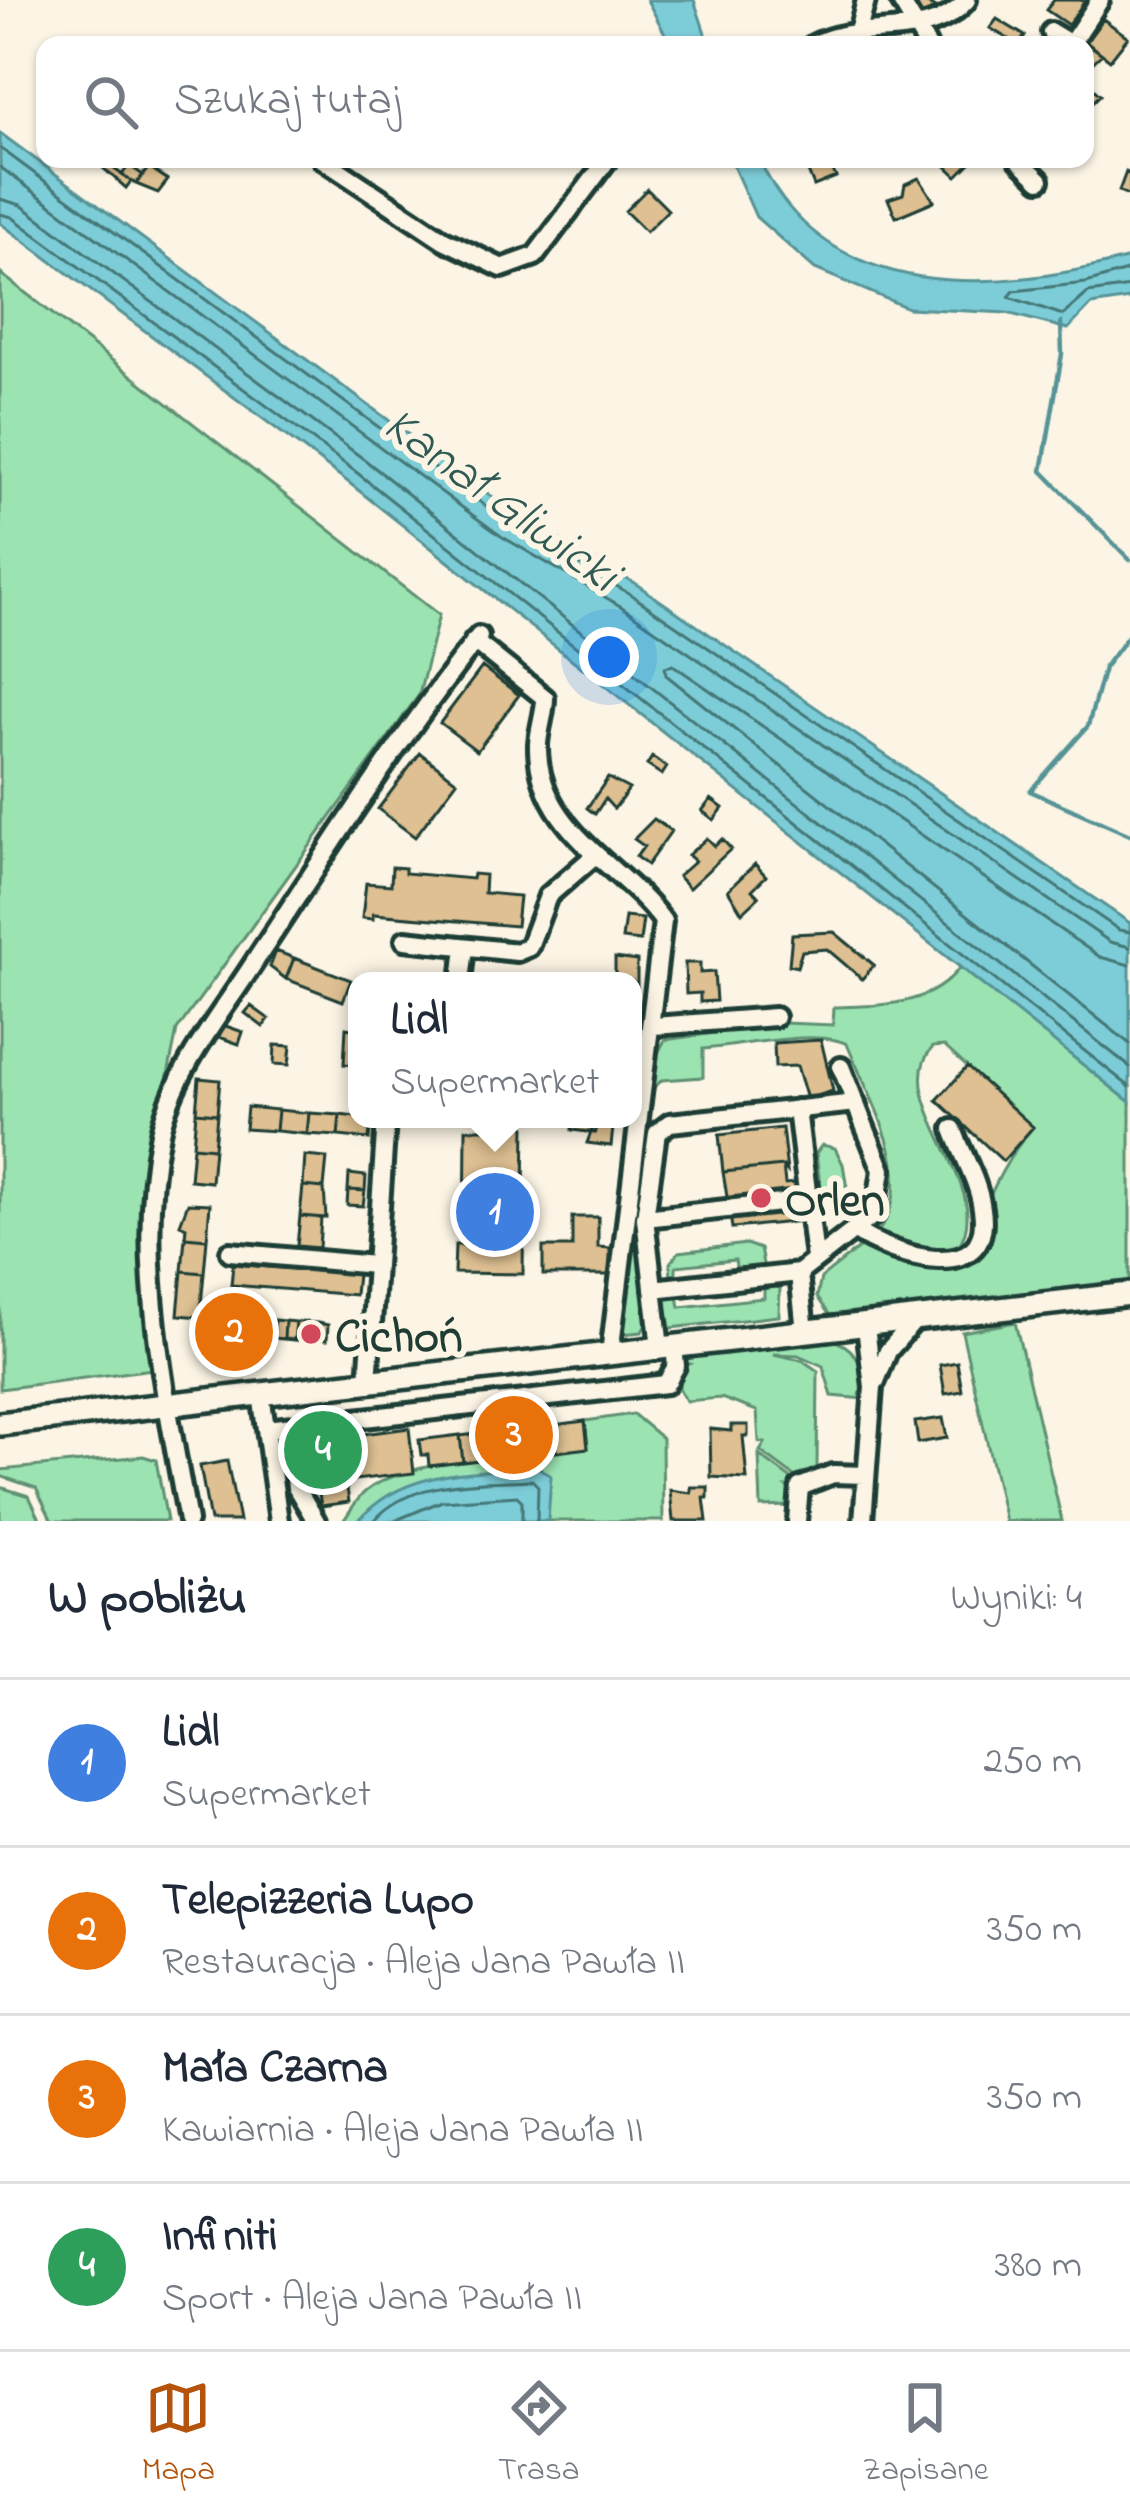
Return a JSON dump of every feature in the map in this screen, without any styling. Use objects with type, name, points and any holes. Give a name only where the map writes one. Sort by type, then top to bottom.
[{"type":"main road","points":[[0,1424],[1130,1294]]},
{"type":"street","points":[[859,28],[866,0]]},
{"type":"street","points":[[900,0],[924,36]]},
{"type":"street","points":[[837,36],[859,28],[924,36],[967,0]]},
{"type":"street","points":[[1076,36],[1100,0]]},
{"type":"street","points":[[1051,32],[1058,36]]},
{"type":"street","points":[[336,168],[444,240],[502,268],[535,256],[601,168]]},
{"type":"street","points":[[1027,168],[1040,180]]},
{"type":"street","points":[[188,1521],[167,1404],[152,1260],[152,1184],[173,1097],[325,856],[477,638],[545,698],[538,741],[545,782],[556,808],[594,856],[663,921],[642,1115]]},
{"type":"street","points":[[405,940],[517,952],[529,947],[548,896],[594,856]]},
{"type":"street","points":[[462,972],[464,947]]},
{"type":"street","points":[[654,1026],[775,1017]]},
{"type":"street","points":[[653,1289],[799,1273],[875,1214],[882,1170],[841,1067]]},
{"type":"street","points":[[266,1429],[666,1384],[676,1366],[653,1289],[645,1218],[657,1133],[670,1123],[856,1103]]},
{"type":"street","points":[[797,1109],[815,1258]]},
{"type":"street","points":[[368,1382],[385,1128]]},
{"type":"street","points":[[610,1354],[640,1128]]},
{"type":"street","points":[[854,1230],[882,1250],[919,1258],[956,1259],[969,1252],[982,1225],[982,1208],[952,1129]]},
{"type":"street","points":[[645,1218],[808,1200]]},
{"type":"street","points":[[230,1252],[374,1264]]},
{"type":"street","points":[[799,1273],[805,1332]]},
{"type":"street","points":[[873,1387],[888,1351],[915,1320]]},
{"type":"street","points":[[862,1521],[873,1387],[866,1326]]},
{"type":"street","points":[[260,1394],[279,1521]]},
{"type":"street","points":[[289,1426],[296,1487],[316,1521]]},
{"type":"street","points":[[797,1521],[800,1487],[833,1474],[866,1475]]},
{"type":"green space","points":[[0,273],[439,615],[419,695],[177,1030],[143,1199],[142,1275],[153,1369],[0,1389]]},
{"type":"green space","points":[[960,967],[1130,1102],[1130,1283],[842,1319],[829,1314],[817,1297],[821,1278],[865,1243],[909,1263],[958,1263],[1000,1175],[1033,1127],[944,1046],[933,1047],[922,1068],[923,1091],[965,1198],[967,1224],[958,1247],[932,1253],[873,1237],[888,1216],[894,1168],[879,1116],[847,1044],[817,1038],[777,1040],[703,1049],[703,1077],[662,1080],[654,1088],[636,1221],[646,1323],[642,1332],[621,1334],[654,1060],[665,1040],[784,1023],[833,1025],[834,1007],[919,997]]},
{"type":"green space","points":[[822,1145],[835,1148],[843,1164],[850,1206],[842,1217],[824,1217],[816,1153]]},
{"type":"green space","points":[[746,1244],[760,1249],[764,1269],[737,1273],[735,1260],[676,1266],[676,1279],[671,1277],[670,1263],[679,1252]]},
{"type":"green space","points":[[764,1284],[780,1288],[779,1316],[670,1328],[665,1300],[671,1295],[678,1296],[680,1307],[764,1298]]},
{"type":"green space","points":[[1015,1322],[1062,1521],[1005,1521],[962,1332]]},
{"type":"green space","points":[[828,1339],[847,1347],[858,1361],[865,1399],[832,1396],[823,1366],[798,1355],[773,1354],[802,1360],[818,1371],[817,1470],[798,1479],[760,1451],[765,1443],[759,1442],[757,1411],[721,1398],[686,1401],[679,1388],[681,1368],[690,1364],[682,1362],[695,1353]]},
{"type":"green space","points":[[633,1414],[662,1438],[663,1521],[343,1521],[363,1494],[386,1480],[440,1464],[588,1448],[585,1421]]},
{"type":"green space","points":[[759,1455],[793,1480],[793,1487],[787,1487],[793,1492],[790,1506],[761,1507]]},
{"type":"green space","points":[[143,1456],[156,1460],[167,1521],[52,1521],[36,1488],[0,1476],[0,1470]]},
{"type":"green space","points":[[0,1487],[29,1496],[41,1521],[0,1521]]},
{"type":"water","points":[[647,0],[694,0],[706,36],[666,36]]},
{"type":"water","points":[[0,133],[36,160],[36,168],[47,168],[517,515],[636,584],[1130,923],[1130,1102],[348,482],[0,223]]},
{"type":"water","points":[[734,168],[765,168],[789,207],[827,241],[871,264],[920,277],[972,281],[1025,278],[1130,258],[1130,299],[1091,305],[1068,329],[1007,313],[908,308],[815,269],[756,217]]},
{"type":"water","points":[[540,1468],[551,1476],[548,1521],[358,1521],[396,1491],[418,1482]]},
{"type":"building","points":[[918,0],[934,7],[924,18],[911,7]]},
{"type":"building","points":[[1054,0],[1084,2],[1068,25],[1046,10]]},
{"type":"building","points":[[997,19],[1025,36],[1003,36],[990,28]]},
{"type":"building","points":[[1103,19],[1128,37],[1110,60],[1094,48],[1090,36]]},
{"type":"building","points":[[103,168],[113,168],[131,181],[126,188]]},
{"type":"building","points":[[133,168],[143,175],[136,184],[122,175]]},
{"type":"building","points":[[148,168],[168,180],[158,193],[136,184]]},
{"type":"building","points":[[807,168],[832,168],[836,177],[814,186]]},
{"type":"building","points":[[1126,172],[1130,174],[1130,196],[1119,191]]},
{"type":"building","points":[[919,178],[934,201],[896,217],[888,199],[903,194],[905,184]]},
{"type":"building","points":[[647,189],[668,210],[646,232],[625,211]]},
{"type":"building","points":[[482,667],[519,695],[477,751],[440,723]]},
{"type":"building","points":[[420,753],[457,781],[415,837],[378,809]]},
{"type":"building","points":[[652,757],[667,767],[662,775],[647,765]]},
{"type":"building","points":[[608,778],[629,789],[614,809],[605,799],[595,814],[587,808]]},
{"type":"building","points":[[711,799],[723,808],[714,820],[702,811]]},
{"type":"building","points":[[654,819],[671,831],[647,865],[636,857],[644,846],[634,839]]},
{"type":"building","points":[[707,838],[715,846],[722,839],[731,849],[689,888],[678,876],[695,861],[688,855]]},
{"type":"building","points":[[755,864],[766,876],[752,890],[759,897],[742,913],[728,890]]},
{"type":"building","points":[[392,867],[405,868],[405,873],[472,879],[473,874],[485,875],[484,893],[519,896],[516,926],[373,914],[373,919],[362,918],[366,883],[391,885]]},
{"type":"building","points":[[625,917],[643,919],[640,941],[622,939]]},
{"type":"building","points":[[834,932],[874,965],[862,979],[827,949],[802,951],[797,967],[789,965],[792,934]]},
{"type":"building","points":[[276,951],[294,958],[286,979],[270,967]]},
{"type":"building","points":[[294,958],[348,979],[348,988],[343,1001],[286,979]]},
{"type":"building","points":[[615,958],[637,961],[637,972],[615,972]]},
{"type":"building","points":[[685,963],[700,963],[700,973],[714,972],[716,1001],[700,1002],[700,993],[686,994]]},
{"type":"building","points":[[251,1006],[269,1019],[263,1027],[245,1013]]},
{"type":"building","points":[[223,1025],[243,1032],[239,1044],[219,1037]]},
{"type":"building","points":[[346,1028],[348,1064],[344,1064]]},
{"type":"building","points":[[821,1040],[833,1091],[807,1099],[797,1066],[775,1067],[774,1043]]},
{"type":"building","points":[[275,1045],[291,1046],[289,1065],[274,1064]]},
{"type":"building","points":[[967,1067],[1033,1127],[1003,1161],[937,1100]]},
{"type":"building","points":[[199,1078],[220,1080],[217,1114],[196,1112]]},
{"type":"building","points":[[247,1107],[278,1110],[276,1131],[245,1129]]},
{"type":"building","points":[[278,1110],[309,1113],[307,1134],[276,1131]]},
{"type":"building","points":[[196,1112],[217,1114],[214,1148],[193,1146]]},
{"type":"building","points":[[309,1113],[340,1115],[338,1136],[307,1134]]},
{"type":"building","points":[[340,1115],[348,1116],[348,1128],[370,1128],[369,1139],[338,1136]]},
{"type":"building","points":[[525,1128],[523,1274],[454,1273],[455,1245],[465,1245],[466,1129]]},
{"type":"building","points":[[593,1128],[613,1128],[611,1146],[587,1143]]},
{"type":"building","points":[[782,1128],[787,1171],[783,1166],[723,1172],[719,1135]]},
{"type":"building","points":[[193,1146],[214,1148],[211,1182],[190,1180]]},
{"type":"building","points":[[305,1156],[327,1158],[324,1188],[303,1186]]},
{"type":"building","points":[[783,1166],[785,1184],[820,1181],[825,1219],[732,1228],[723,1172]]},
{"type":"building","points":[[349,1174],[366,1176],[365,1191],[348,1190]]},
{"type":"building","points":[[303,1186],[324,1188],[326,1218],[300,1216]]},
{"type":"building","points":[[348,1190],[365,1191],[363,1206],[347,1205]]},
{"type":"building","points":[[188,1203],[210,1204],[207,1239],[185,1237],[186,1227],[180,1224]]},
{"type":"building","points":[[300,1216],[321,1218],[319,1248],[297,1246]]},
{"type":"building","points":[[572,1217],[598,1217],[598,1247],[610,1248],[610,1275],[543,1275],[543,1247],[572,1247]]},
{"type":"building","points":[[185,1237],[207,1239],[204,1273],[182,1271]]},
{"type":"building","points":[[233,1264],[357,1274],[355,1295],[231,1285]]},
{"type":"building","points":[[182,1271],[204,1273],[200,1317],[178,1315]]},
{"type":"building","points":[[221,1315],[231,1317],[230,1334],[219,1333]]},
{"type":"building","points":[[231,1317],[242,1317],[241,1335],[230,1334]]},
{"type":"building","points":[[242,1317],[253,1318],[251,1336],[241,1335]]},
{"type":"building","points":[[253,1318],[263,1319],[261,1337],[251,1336]]},
{"type":"building","points":[[263,1319],[275,1320],[273,1338],[261,1337]]},
{"type":"building","points":[[275,1320],[285,1321],[284,1339],[273,1338]]},
{"type":"building","points":[[285,1321],[296,1322],[294,1340],[284,1339]]},
{"type":"building","points":[[296,1322],[306,1322],[305,1341],[294,1340]]},
{"type":"building","points":[[306,1322],[318,1323],[316,1342],[305,1341]]},
{"type":"building","points":[[318,1323],[328,1325],[327,1340],[317,1339]]},
{"type":"building","points":[[957,1362],[962,1391],[945,1394],[940,1365]]},
{"type":"building","points":[[943,1418],[947,1438],[918,1443],[915,1422]]},
{"type":"building","points":[[585,1421],[588,1448],[556,1452],[553,1425]]},
{"type":"building","points":[[553,1425],[556,1452],[524,1455],[521,1429]]},
{"type":"building","points":[[731,1425],[748,1425],[748,1436],[743,1436],[747,1479],[711,1477],[710,1429],[731,1431]]},
{"type":"building","points":[[409,1428],[414,1473],[346,1481],[349,1502],[321,1506],[317,1480],[307,1482],[302,1442]]},
{"type":"building","points":[[521,1429],[524,1455],[494,1458],[491,1432]]},
{"type":"building","points":[[491,1432],[494,1458],[463,1462],[460,1436]]},
{"type":"building","points":[[460,1435],[463,1462],[429,1466],[419,1440]]},
{"type":"building","points":[[227,1461],[239,1521],[210,1521],[200,1466]]},
{"type":"building","points":[[691,1487],[708,1487],[708,1498],[704,1498],[707,1521],[673,1521],[670,1490],[691,1493]]},
{"type":"waterway","points":[[1061,322],[1062,354],[1042,471],[1130,560]]},
{"type":"waterway","points":[[1130,633],[1104,668],[1088,726],[1030,791],[1130,835]]},
{"type":"place","name":"Orlen","points":[[761,1198]]},
{"type":"place","name":"Lidl","points":[[495,1212]]},
{"type":"place","name":"Telepizzeria Lupo","points":[[234,1332]]},
{"type":"place","name":"Cichoń","points":[[311,1334]]},
{"type":"place","name":"Mała Czarna","points":[[514,1435]]},
{"type":"place","name":"Infiniti","points":[[323,1450]]},
{"type":"water label","name":"Kanał Gliwicki","points":[[503,497]]}]
